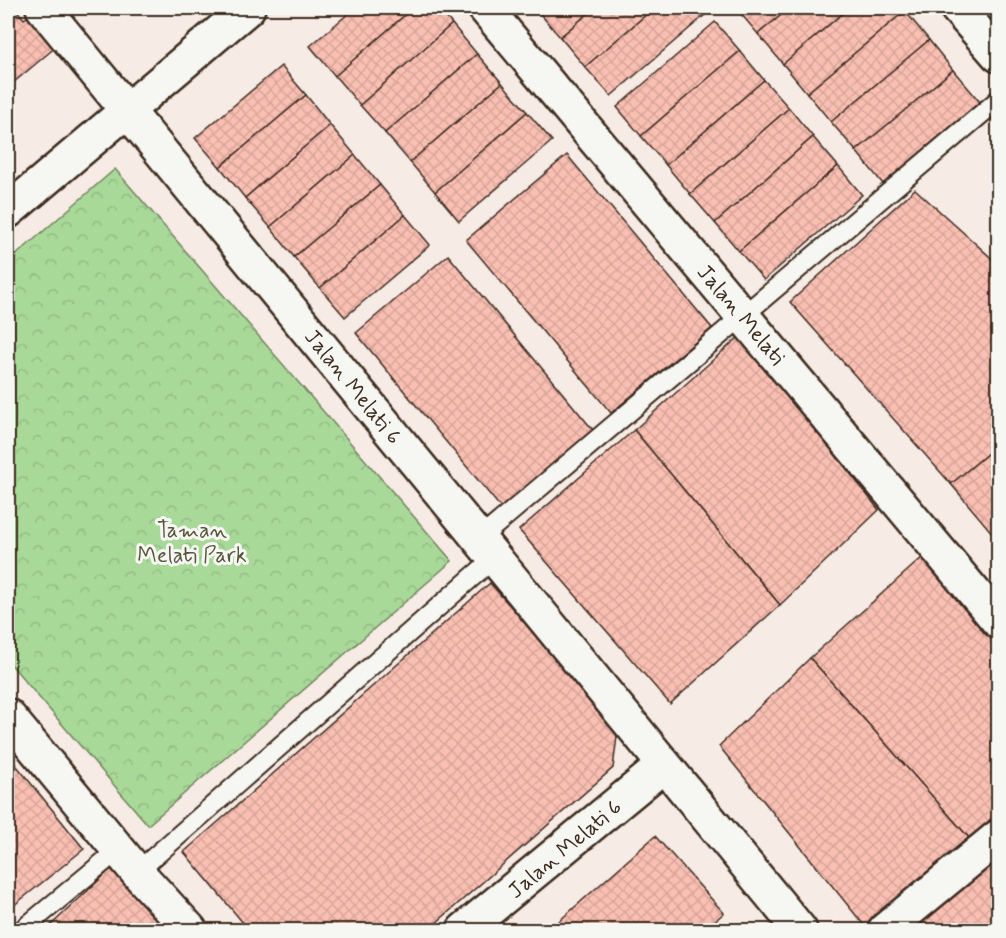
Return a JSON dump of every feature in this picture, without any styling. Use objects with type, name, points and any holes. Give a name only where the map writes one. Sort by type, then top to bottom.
[{"type":"street","name":"Jalan Melati 6","points":[[43,8],[800,930]]},
{"type":"street","points":[[8,211],[248,8]]},
{"type":"street","name":"Jalan Melati","points":[[485,8],[999,621]]},
{"type":"street","points":[[957,8],[999,55]]},
{"type":"street","points":[[8,716],[127,861],[190,930]]},
{"type":"street","name":"Jalan Melati 6","points":[[464,930],[664,765]]},
{"type":"street","points":[[885,930],[999,837]]},
{"type":"lane","points":[[29,928],[127,861],[487,548],[743,316],[999,100]]},
{"type":"green space","name":"Taman Melati Park","points":[[115,169],[452,561],[148,825],[8,661],[8,262]]},
{"type":"building","points":[[8,8],[15,8],[24,19],[31,14],[57,46],[13,83],[8,76]]},
{"type":"building","points":[[355,8],[413,8],[335,76],[310,46]]},
{"type":"building","points":[[413,8],[438,8],[452,24],[360,105],[335,76]]},
{"type":"building","points":[[535,8],[595,8],[560,37]]},
{"type":"building","points":[[595,8],[654,8],[585,67],[560,37]]},
{"type":"building","points":[[654,8],[698,8],[705,15],[611,96],[585,67]]},
{"type":"building","points":[[736,8],[790,8],[758,34]]},
{"type":"building","points":[[790,8],[849,8],[783,64],[758,34]]},
{"type":"building","points":[[849,8],[902,8],[905,11],[807,93],[783,64]]},
{"type":"building","points":[[905,11],[929,40],[831,122],[807,93]]},
{"type":"building","points":[[715,22],[740,51],[641,136],[617,107]]},
{"type":"building","points":[[452,24],[477,54],[385,133],[360,105]]},
{"type":"building","points":[[929,40],[953,70],[856,151],[831,122]]},
{"type":"building","points":[[740,51],[764,80],[666,165],[641,136]]},
{"type":"building","points":[[477,54],[502,83],[410,162],[385,133]]},
{"type":"building","points":[[281,66],[306,95],[220,167],[195,138]]},
{"type":"building","points":[[953,70],[980,102],[883,184],[856,151]]},
{"type":"building","points":[[764,80],[789,108],[690,194],[666,165]]},
{"type":"building","points":[[502,83],[527,112],[435,192],[410,162]]},
{"type":"building","points":[[306,95],[330,125],[245,198],[220,167]]},
{"type":"building","points":[[789,108],[813,137],[715,223],[690,194]]},
{"type":"building","points":[[527,112],[552,141],[459,221],[435,192]]},
{"type":"building","points":[[330,125],[355,155],[270,227],[245,198]]},
{"type":"building","points":[[813,137],[838,166],[739,251],[715,223]]},
{"type":"building","points":[[355,155],[380,185],[294,257],[270,227]]},
{"type":"building","points":[[567,155],[712,328],[611,413],[466,240]]},
{"type":"building","points":[[838,166],[862,195],[764,280],[739,251]]},
{"type":"building","points":[[380,185],[405,215],[320,288],[294,257]]},
{"type":"building","points":[[915,189],[998,264],[998,445],[951,484],[790,302]]},
{"type":"building","points":[[405,215],[430,245],[345,317],[320,288]]},
{"type":"building","points":[[448,255],[593,430],[501,508],[356,333]]},
{"type":"building","points":[[741,335],[879,510],[780,605],[634,430]]},
{"type":"building","points":[[634,430],[780,605],[670,704],[519,530]]},
{"type":"building","points":[[998,445],[998,540],[951,484]]},
{"type":"building","points":[[925,555],[998,648],[998,812],[970,839],[810,658]]},
{"type":"building","points":[[490,583],[618,728],[613,768],[428,930],[249,930],[184,852]]},
{"type":"building","points":[[810,658],[970,839],[867,929],[719,746]]},
{"type":"building","points":[[8,755],[84,849],[8,910]]},
{"type":"building","points":[[655,836],[724,913],[704,930],[549,930]]},
{"type":"building","points":[[993,856],[998,863],[998,930],[909,930]]},
{"type":"building","points":[[113,867],[166,930],[54,930],[50,926]]}]
